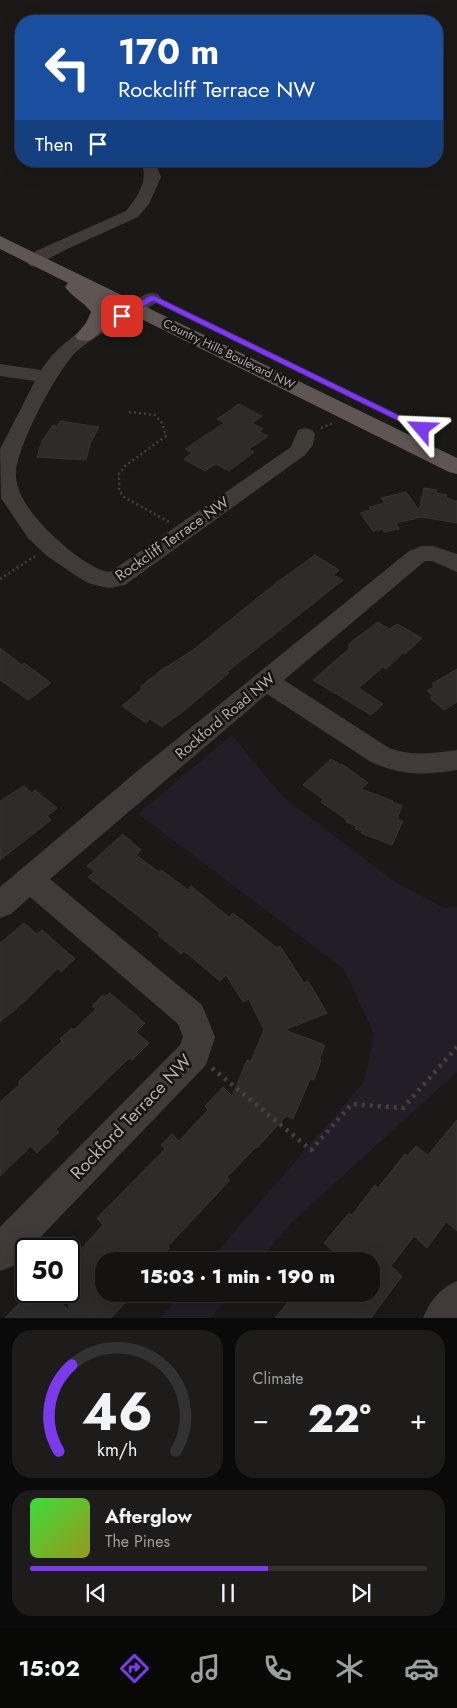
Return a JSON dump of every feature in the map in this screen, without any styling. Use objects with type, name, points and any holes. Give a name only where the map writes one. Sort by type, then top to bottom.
[{"type":"main road","name":"Country Hills Boulevard NW","points":[[0,241],[42,261],[144,303],[457,446]]},
{"type":"main road","points":[[42,261],[91,298],[101,312],[95,326],[85,336]]},
{"type":"main road","name":"Country Hills Boulevard NW","points":[[144,303],[457,467]]},
{"type":"street","points":[[42,261],[59,246],[132,214],[141,204],[153,177],[150,167]]},
{"type":"street","name":"Rockcliff Terrace NW","points":[[144,303],[85,336],[70,348],[46,377],[12,446],[3,475],[24,519],[50,546],[101,580],[110,581],[117,578],[298,451],[303,446],[305,434]]},
{"type":"street","points":[[0,370],[46,377]]},
{"type":"street","name":"Rockford Road NW","points":[[0,905],[417,556],[430,552],[453,555]]},
{"type":"street","points":[[266,681],[380,755],[398,763],[415,765],[457,760]]},
{"type":"street","name":"Rockford Terrace NW","points":[[0,1253],[194,1054],[199,1037],[191,1015],[30,880]]},
{"type":"street","points":[[442,1318],[457,1300]]},
{"type":"path","points":[[129,412],[155,414],[162,423],[166,436],[125,466],[119,474],[119,490],[124,497],[184,531]]},
{"type":"path","points":[[0,580],[50,546]]},
{"type":"path","points":[[194,1054],[311,1150],[352,1104],[402,1108],[457,1046]]},
{"type":"shaded area","points":[[232,735],[283,797],[394,881],[444,908],[457,907],[457,1072],[291,1223],[267,1252],[217,1252],[364,1082],[374,1034],[344,969],[138,814]]},
{"type":"shaded area","points":[[174,1302],[224,1302],[211,1318],[160,1318]]},
{"type":"building","points":[[239,404],[262,416],[252,423],[263,429],[259,432],[268,436],[249,449],[254,452],[229,471],[216,464],[205,471],[184,459],[192,453],[185,449],[224,423],[217,419]]},
{"type":"building","points":[[60,421],[99,427],[90,444],[86,460],[37,457],[41,443],[53,425],[58,426]]},
{"type":"building","points":[[424,488],[437,490],[436,493],[447,495],[446,498],[457,501],[457,523],[422,517],[396,523],[399,529],[384,532],[383,529],[373,531],[360,513],[371,510],[369,507],[385,503],[381,498],[406,492],[419,510]]},
{"type":"building","points":[[315,555],[339,570],[333,575],[343,580],[227,672],[229,673],[186,709],[162,727],[150,719],[146,723],[122,706],[143,688],[140,687],[160,671],[193,650],[276,583]]},
{"type":"building","points":[[378,622],[389,629],[397,624],[422,638],[405,654],[403,653],[386,669],[383,667],[359,688],[383,704],[371,715],[313,680],[350,648],[348,646],[351,642]]},
{"type":"building","points":[[0,648],[22,665],[24,663],[51,683],[28,700],[0,680]]},
{"type":"building","points":[[457,669],[457,702],[444,710],[430,698],[433,696],[427,691],[435,686],[432,684]]},
{"type":"building","points":[[331,759],[342,764],[368,783],[361,789],[402,806],[397,819],[403,821],[392,845],[355,829],[356,826],[346,822],[347,820],[321,802],[323,799],[303,785]]},
{"type":"building","points":[[24,786],[32,793],[35,790],[57,808],[47,816],[51,820],[0,860],[0,801]]},
{"type":"building","points":[[123,834],[141,850],[136,855],[159,872],[161,870],[188,890],[191,886],[229,917],[233,913],[277,948],[280,946],[304,983],[308,981],[327,1013],[285,1030],[325,1045],[314,1080],[310,1079],[293,1119],[286,1116],[227,1177],[230,1180],[168,1246],[170,1248],[166,1252],[95,1252],[95,1302],[126,1302],[111,1318],[5,1318],[19,1303],[28,1303],[30,1305],[32,1303],[61,1303],[69,1311],[69,1303],[80,1303],[80,1250],[103,1225],[97,1218],[165,1149],[161,1145],[172,1134],[179,1141],[208,1110],[205,1106],[223,1087],[232,1096],[247,1060],[251,1061],[264,1030],[249,999],[243,1002],[226,975],[220,981],[184,951],[181,954],[158,935],[160,933],[88,877],[94,872],[87,866]]},
{"type":"building","points":[[24,923],[37,934],[42,930],[75,959],[61,972],[57,969],[24,1002],[0,1022],[0,943]]},
{"type":"building","points":[[110,993],[145,1023],[136,1032],[149,1043],[132,1060],[129,1058],[56,1129],[59,1132],[37,1153],[31,1146],[0,1176],[0,1102],[20,1084],[18,1082],[62,1041],[60,1039],[72,1028],[74,1030],[96,1009],[92,1006],[103,995],[105,997]]},
{"type":"building","points":[[457,1120],[457,1231],[446,1222],[427,1248],[414,1236],[391,1266],[402,1276],[371,1318],[275,1318],[288,1302],[380,1302],[380,1252],[332,1252],[324,1243],[349,1213],[352,1215],[375,1185],[378,1188],[405,1154],[407,1156],[416,1146],[428,1155]]},
{"type":"route","points":[[122,316],[152,298],[422,429]]}]
